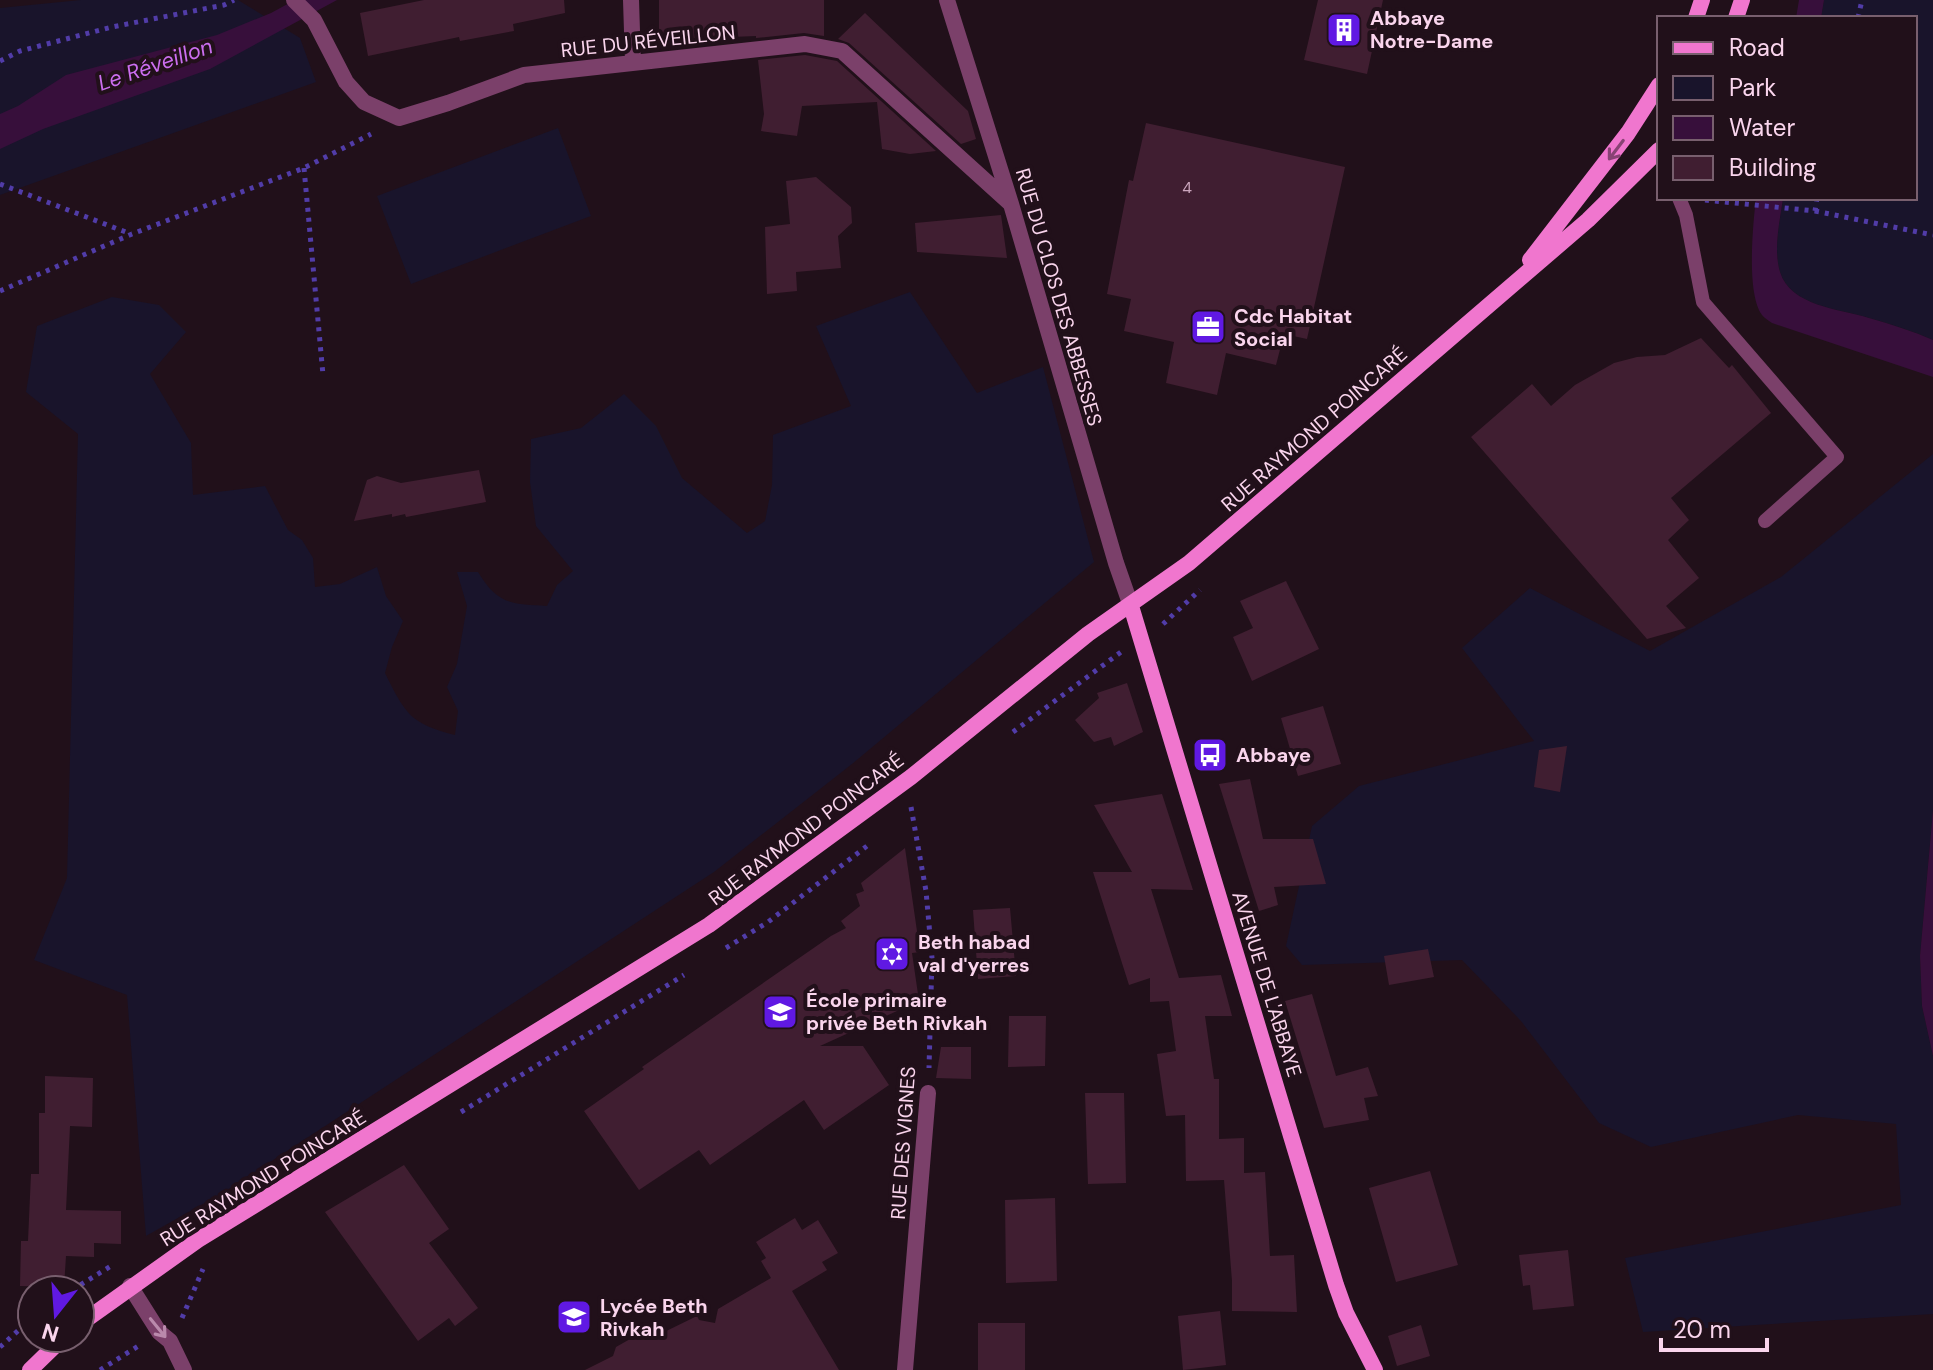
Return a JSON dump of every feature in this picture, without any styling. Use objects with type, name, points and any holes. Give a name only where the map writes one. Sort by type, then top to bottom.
[{"type":"main road","name":"RUE RAYMOND POINCARÉ","points":[[1503,292],[1601,169],[1657,88]]},
{"type":"main road","name":"RUE RAYMOND POINCARÉ","points":[[96,1312],[211,1232],[709,925],[911,777],[1088,634],[1189,563],[1588,220],[1657,152]]},
{"type":"main road","name":"AVENUE DE L'ABBAYE","points":[[1131,606],[1336,1285],[1346,1313],[1375,1370]]},
{"type":"main road","points":[[30,1370],[46,1354]]},
{"type":"street","points":[[294,0],[314,20],[346,82],[364,102],[399,118]]},
{"type":"street","points":[[631,0],[633,63]]},
{"type":"street","name":"RUE DU CLOS DES ABBESSES","points":[[947,0],[1131,606]]},
{"type":"street","name":"RUE DU RÉVEILLON","points":[[399,118],[524,75],[805,44],[842,51],[1011,204]]},
{"type":"street","name":"RUE DES VIGNES","points":[[905,1370],[928,1093]]},
{"type":"street","points":[[130,1286],[159,1332],[170,1341],[184,1370]]},
{"type":"lane","points":[[1680,200],[1686,215],[1703,302],[1837,457],[1765,521]]},
{"type":"path","points":[[0,61],[20,51],[50,43],[112,27],[224,5],[234,0]]},
{"type":"path","points":[[0,291],[132,234],[304,168],[399,118]]},
{"type":"path","points":[[304,168],[323,375]]},
{"type":"path","points":[[0,184],[132,234]]},
{"type":"path","points":[[1717,200],[1815,211],[1933,235]]},
{"type":"path","points":[[1815,211],[1817,200]]},
{"type":"path","name":"RUE DES VIGNES","points":[[911,777],[911,811],[926,891],[932,958],[928,1093]]},
{"type":"path","points":[[96,1275],[123,1259]]},
{"type":"path","points":[[0,1347],[16,1332]]},
{"type":"green space","points":[[81,0],[238,0],[300,38],[316,82],[0,195],[0,8]]},
{"type":"green space","points":[[1824,0],[1933,0],[1933,340],[1805,299],[1794,292],[1780,272],[1777,244],[1783,200],[1917,200],[1917,16],[1821,16]]},
{"type":"green space","points":[[558,128],[591,216],[411,284],[377,196]]},
{"type":"green space","points":[[910,292],[977,393],[1043,367],[1094,562],[852,764],[714,872],[224,1192],[146,1236],[127,995],[34,960],[67,878],[78,434],[26,392],[37,326],[112,297],[159,305],[186,332],[150,374],[191,443],[193,495],[265,486],[288,530],[302,540],[313,558],[315,587],[340,584],[377,567],[386,596],[403,621],[385,673],[411,715],[428,726],[455,735],[458,711],[447,687],[457,664],[467,606],[457,572],[478,572],[492,591],[507,601],[547,606],[557,585],[573,571],[536,526],[530,482],[531,439],[581,428],[624,394],[656,426],[682,478],[747,533],[765,521],[772,485],[773,435],[851,406],[816,326]]},
{"type":"green space","points":[[1933,454],[1933,810],[1920,957],[1922,1006],[1933,1056],[1933,1314],[1643,1332],[1625,1258],[1901,1205],[1896,1124],[1798,1115],[1651,1147],[1599,1123],[1521,1021],[1462,960],[1302,965],[1286,946],[1312,826],[1359,786],[1534,741],[1462,648],[1530,588],[1650,651],[1781,577]]},
{"type":"water","name":"Le Réveillon","points":[[295,0],[337,0],[210,69],[43,129],[0,149],[0,114],[66,75],[217,35]]},
{"type":"water","points":[[1799,0],[1824,0],[1821,16],[1796,16]]},
{"type":"water","points":[[1756,200],[1783,200],[1777,254],[1780,272],[1786,283],[1794,292],[1817,304],[1933,340],[1933,377],[1772,323],[1763,316],[1757,305],[1752,275]]},
{"type":"water","points":[[1933,810],[1933,1056],[1922,1006],[1920,956]]},
{"type":"building","points":[[424,0],[564,0],[565,13],[513,24],[514,31],[460,41],[459,37],[368,56],[360,13]]},
{"type":"building","points":[[659,0],[824,0],[824,36],[804,33],[659,42]]},
{"type":"building","name":"Abbaye Notre-Dame","points":[[1318,0],[1383,0],[1367,74],[1304,60]]},
{"type":"building","points":[[865,13],[968,111],[976,139],[961,144],[849,43],[838,39]]},
{"type":"building","points":[[805,55],[837,61],[936,151],[910,154],[882,149],[877,102],[802,106],[797,136],[761,131],[764,114],[758,60]]},
{"type":"building","points":[[1146,123],[1345,167],[1307,339],[1284,334],[1276,365],[1226,353],[1217,395],[1166,383],[1174,342],[1124,331],[1131,299],[1107,294],[1129,180],[1133,181]]},
{"type":"building","points":[[816,177],[851,207],[852,223],[838,236],[841,268],[796,272],[797,291],[767,294],[765,227],[790,224],[786,181]]},
{"type":"building","points":[[1001,215],[1007,258],[917,252],[915,223]]},
{"type":"building","points":[[1701,338],[1729,368],[1732,365],[1771,413],[1671,498],[1689,520],[1668,540],[1699,578],[1666,606],[1686,628],[1647,639],[1471,437],[1532,384],[1551,406],[1575,385],[1614,363],[1665,355]]},
{"type":"building","points":[[479,470],[486,502],[406,517],[405,514],[392,517],[392,514],[354,521],[367,480],[377,476],[401,483]]},
{"type":"building","points":[[1286,581],[1319,649],[1252,681],[1233,637],[1253,628],[1240,601]]},
{"type":"building","points":[[1127,683],[1143,732],[1114,746],[1111,737],[1094,742],[1075,720],[1099,698],[1097,693]]},
{"type":"building","points":[[1323,706],[1341,764],[1298,776],[1281,718]]},
{"type":"building","points":[[1567,746],[1560,792],[1534,787],[1539,750]]},
{"type":"building","points":[[1250,779],[1263,839],[1313,839],[1326,884],[1274,887],[1278,905],[1259,911],[1219,784]]},
{"type":"building","points":[[1162,794],[1193,890],[1151,889],[1179,978],[1221,975],[1232,1016],[1205,1016],[1214,1079],[1219,1079],[1219,1139],[1244,1138],[1244,1173],[1265,1172],[1270,1256],[1294,1255],[1297,1312],[1232,1311],[1224,1180],[1186,1181],[1185,1115],[1166,1116],[1157,1054],[1176,1051],[1169,1001],[1150,1002],[1150,978],[1129,985],[1093,872],[1132,872],[1094,805]]},
{"type":"building","points":[[905,848],[920,952],[912,953],[919,1001],[820,1046],[863,1046],[889,1085],[824,1130],[804,1100],[710,1165],[699,1150],[639,1190],[584,1111],[644,1069],[642,1067],[846,928],[841,921],[860,906],[856,894],[864,891],[861,883]]},
{"type":"building","points":[[1010,908],[1016,976],[978,979],[973,910]]},
{"type":"building","points":[[1428,949],[1434,977],[1389,985],[1384,956]]},
{"type":"building","points":[[1312,994],[1336,1076],[1368,1067],[1378,1096],[1364,1098],[1369,1120],[1324,1128],[1285,1001]]},
{"type":"building","points":[[1009,1016],[1046,1016],[1045,1066],[1008,1067]]},
{"type":"building","points":[[941,1047],[971,1047],[971,1079],[936,1078]]},
{"type":"building","points":[[45,1076],[93,1078],[92,1127],[70,1126],[66,1210],[121,1211],[121,1244],[94,1243],[94,1257],[66,1256],[65,1274],[20,1274],[21,1241],[28,1241],[31,1174],[39,1174],[39,1113],[45,1113]]},
{"type":"building","points":[[1085,1093],[1124,1093],[1126,1183],[1088,1184]]},
{"type":"building","points":[[404,1165],[449,1229],[429,1243],[478,1308],[455,1326],[449,1318],[418,1341],[325,1212]]},
{"type":"building","points":[[1430,1171],[1458,1265],[1396,1282],[1369,1188]]},
{"type":"building","points":[[1055,1198],[1057,1281],[1006,1283],[1005,1200]]},
{"type":"building","points":[[795,1218],[802,1230],[818,1220],[838,1253],[822,1262],[827,1270],[792,1291],[839,1370],[585,1370],[613,1356],[616,1347],[653,1326],[654,1337],[697,1316],[699,1320],[715,1323],[718,1309],[771,1278],[761,1261],[766,1258],[756,1242]]},
{"type":"building","points":[[1568,1250],[1574,1306],[1533,1310],[1530,1285],[1523,1286],[1519,1255]]},
{"type":"building","points":[[1220,1311],[1226,1365],[1183,1370],[1178,1316]]},
{"type":"building","points":[[978,1323],[1025,1323],[1025,1370],[978,1370]]},
{"type":"building","points":[[1421,1325],[1430,1356],[1397,1366],[1388,1336]]},
{"type":"place","name":"Abbaye Notre-Dame","points":[[1344,30]]},
{"type":"place","name":"Cdc Habitat Social","points":[[1208,327]]},
{"type":"place","name":"Abbaye","points":[[1210,755]]},
{"type":"place","name":"Beth habad val d'yerres","points":[[892,954]]},
{"type":"place","name":"École primaire privée Beth Rivkah","points":[[780,1012]]},
{"type":"place","name":"Lycée Beth Rivkah","points":[[574,1317]]}]
